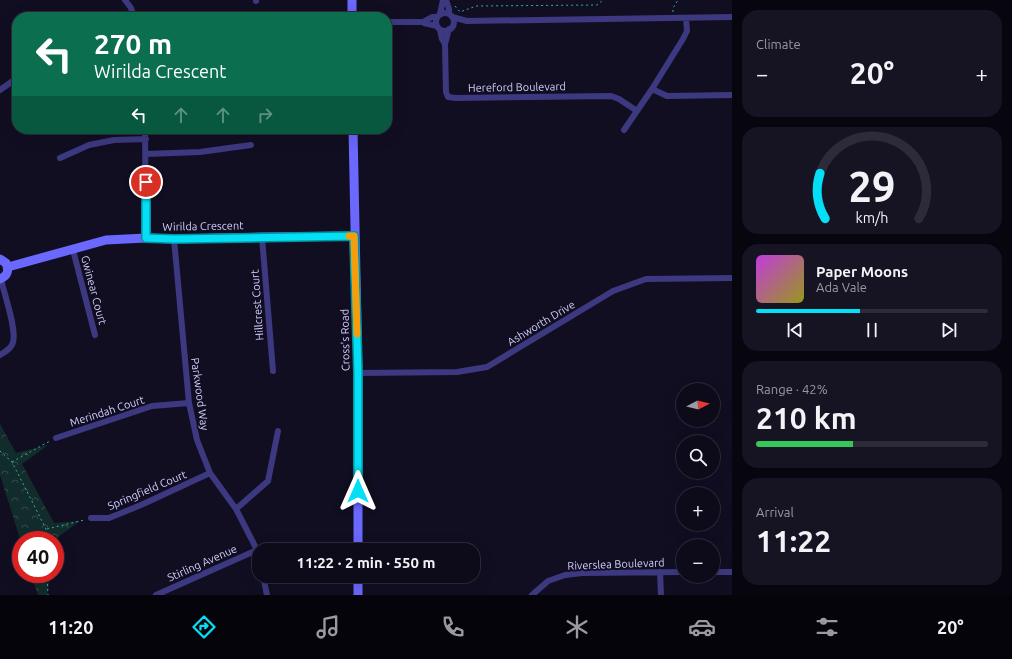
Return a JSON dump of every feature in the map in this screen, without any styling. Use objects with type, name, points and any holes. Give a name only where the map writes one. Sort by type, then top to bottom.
[{"type":"street","points":[[125,0],[132,12]]},
{"type":"street","points":[[352,0],[352,12]]},
{"type":"street","points":[[439,28],[436,22],[444,0]]},
{"type":"street","points":[[444,0],[454,21],[451,28]]},
{"type":"street","points":[[423,22],[427,19],[445,13],[467,21],[732,17]]},
{"type":"street","points":[[624,130],[687,31],[686,18]]},
{"type":"street","points":[[392,22],[423,22],[445,31],[467,21]]},
{"type":"street","name":"Hereford Boulevard","points":[[439,28],[445,44]]},
{"type":"street","name":"Hereford Boulevard","points":[[451,28],[445,44],[446,92],[448,97],[611,96],[619,99],[637,111]]},
{"type":"street","points":[[0,90],[12,82]]},
{"type":"street","points":[[652,88],[667,96],[732,94]]},
{"type":"street","points":[[146,134],[146,238]]},
{"type":"street","name":"Cross's Road","points":[[353,134],[358,373],[358,543]]},
{"type":"street","points":[[60,158],[89,145],[114,140],[146,139]]},
{"type":"street","points":[[146,154],[200,152],[252,146]]},
{"type":"street","name":"Wirilda Crescent","points":[[8,267],[106,240],[146,238],[174,239],[354,236]]},
{"type":"street","name":"Hillcrest Court","points":[[262,237],[272,371]]},
{"type":"street","name":"Parkwood Way","points":[[174,239],[189,403],[197,440],[210,473],[236,509],[253,543]]},
{"type":"street","name":"Gwinear Court","points":[[73,250],[95,335]]},
{"type":"street","points":[[0,259],[6,263],[8,267],[6,276],[0,279],[14,331],[13,343],[6,352],[0,355]]},
{"type":"street","name":"Ashworth Drive","points":[[358,373],[457,372],[487,367],[613,291],[646,280],[732,278]]},
{"type":"street","name":"Merindah Court","points":[[56,438],[152,406],[189,403]]},
{"type":"street","points":[[236,509],[268,481],[278,432]]},
{"type":"street","name":"Springfield Court","points":[[91,518],[109,518],[210,473]]},
{"type":"street","name":"Stirling Avenue","points":[[156,595],[252,552]]},
{"type":"street","points":[[660,572],[661,595]]},
{"type":"street","name":"Riverslea Boulevard","points":[[532,595],[548,581],[565,575],[676,572]]},
{"type":"street","points":[[720,572],[732,572]]},
{"type":"street","points":[[264,583],[267,595]]},
{"type":"street","points":[[358,583],[358,595]]},
{"type":"path","points":[[453,4],[460,12],[476,6],[596,5],[603,0]]},
{"type":"path","points":[[672,18],[673,8],[678,0]]},
{"type":"path","points":[[12,462],[56,438]]},
{"type":"path","points":[[0,451],[12,462],[46,529],[91,518]]},
{"type":"path","points":[[47,583],[48,595]]},
{"type":"green space","points":[[0,424],[16,453],[48,445],[22,464],[54,523],[80,521],[64,533],[64,531],[18,531],[0,475]]},
{"type":"green space","points":[[34,583],[49,583],[47,595],[38,595]]},
{"type":"slow traffic","points":[[349,236],[354,236],[357,334]]},
{"type":"route","points":[[146,182],[146,238],[174,239],[354,236],[358,373],[358,491]]}]
